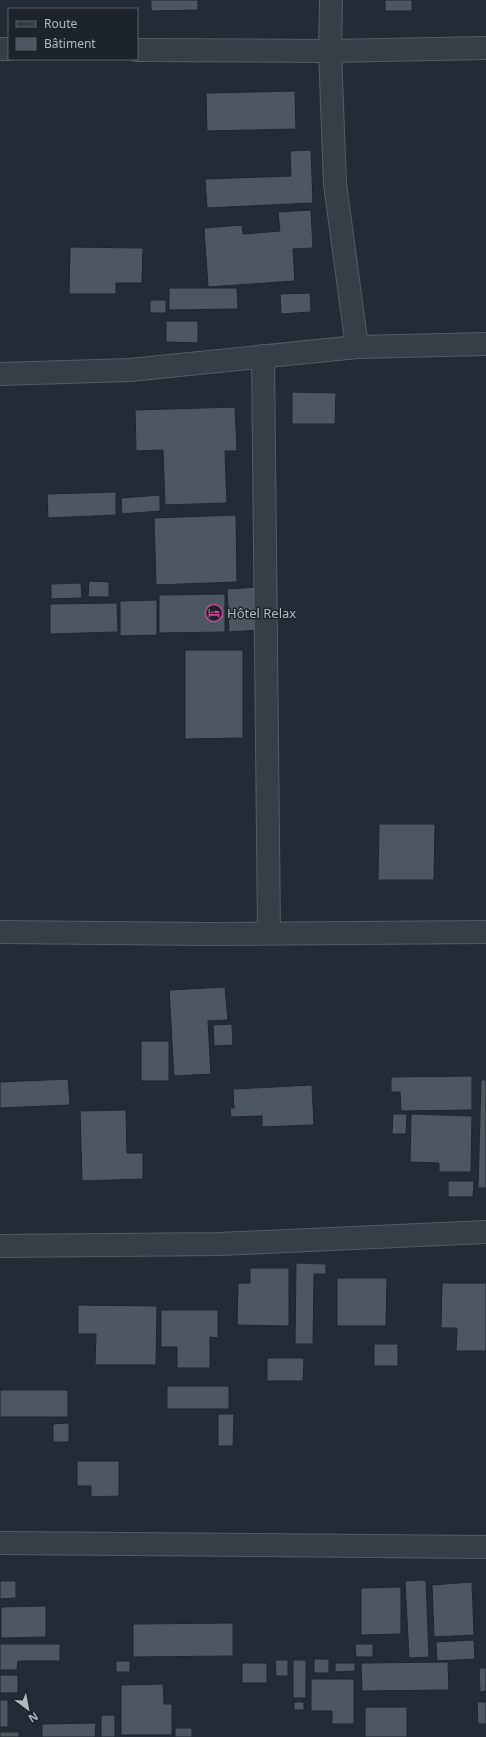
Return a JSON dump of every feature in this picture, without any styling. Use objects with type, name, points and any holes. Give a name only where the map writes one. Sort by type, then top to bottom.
[{"type":"street","points":[[331,0],[330,51],[335,184],[357,347]]},
{"type":"street","points":[[138,50],[330,51],[486,48]]},
{"type":"street","points":[[0,374],[130,370],[357,347],[486,344]]},
{"type":"street","points":[[263,356],[269,933]]},
{"type":"street","points":[[0,932],[486,932]]},
{"type":"street","points":[[0,1246],[220,1244],[486,1232]]},
{"type":"street","points":[[0,1543],[486,1547]]},
{"type":"building","points":[[151,0],[198,0],[198,10],[151,11]]},
{"type":"building","points":[[385,0],[412,0],[412,11],[385,11]]},
{"type":"building","points":[[295,91],[296,129],[207,131],[206,93]]},
{"type":"building","points":[[311,150],[313,203],[207,208],[205,179],[291,176],[290,151]]},
{"type":"building","points":[[311,210],[313,248],[293,249],[295,281],[208,287],[204,228],[242,225],[243,234],[280,231],[278,212]]},
{"type":"building","points":[[70,247],[143,248],[142,283],[116,283],[116,294],[69,294]]},
{"type":"building","points":[[169,288],[237,288],[238,309],[169,310]]},
{"type":"building","points":[[310,293],[311,312],[281,314],[280,294]]},
{"type":"building","points":[[150,300],[166,300],[166,313],[150,313]]},
{"type":"building","points":[[166,321],[198,321],[198,343],[166,342]]},
{"type":"building","points":[[292,392],[336,393],[335,424],[292,424]]},
{"type":"building","points":[[235,407],[237,451],[225,451],[227,503],[165,505],[163,450],[136,451],[135,410]]},
{"type":"building","points":[[116,492],[116,515],[48,518],[47,494]]},
{"type":"building","points":[[160,495],[160,511],[122,514],[121,498]]},
{"type":"building","points":[[236,515],[237,582],[156,585],[154,518]]},
{"type":"building","points":[[89,581],[109,582],[109,597],[88,597]]},
{"type":"building","points":[[81,583],[82,598],[51,599],[51,584]]},
{"type":"building","points":[[259,587],[262,630],[229,632],[227,589]]},
{"type":"building","points":[[225,594],[225,632],[159,633],[159,595]]},
{"type":"building","points":[[157,600],[157,635],[120,636],[120,601]]},
{"type":"building","points":[[117,603],[118,632],[50,634],[50,604]]},
{"type":"building","points":[[185,650],[243,650],[243,738],[185,739]]},
{"type":"building","points":[[379,824],[435,824],[434,880],[378,880]]},
{"type":"building","points":[[225,987],[228,1020],[208,1021],[211,1074],[174,1076],[169,990]]},
{"type":"building","points":[[232,1024],[233,1045],[214,1046],[213,1025]]},
{"type":"building","points":[[141,1041],[169,1041],[169,1081],[141,1081]]},
{"type":"building","points":[[472,1076],[472,1110],[401,1111],[400,1092],[391,1092],[391,1077]]},
{"type":"building","points":[[68,1079],[70,1105],[0,1108],[0,1082]]},
{"type":"building","points":[[481,1080],[486,1080],[486,1188],[478,1188]]},
{"type":"building","points":[[312,1085],[314,1125],[262,1127],[262,1116],[231,1117],[230,1108],[234,1108],[233,1089]]},
{"type":"building","points":[[126,1110],[127,1153],[143,1153],[143,1179],[82,1181],[80,1111]]},
{"type":"building","points":[[393,1114],[407,1114],[406,1134],[392,1134]]},
{"type":"building","points":[[411,1114],[472,1116],[471,1172],[439,1172],[439,1163],[410,1162]]},
{"type":"building","points":[[448,1181],[474,1181],[473,1197],[448,1197]]},
{"type":"building","points":[[296,1263],[326,1264],[326,1274],[314,1274],[313,1344],[295,1344]]},
{"type":"building","points":[[250,1268],[289,1268],[289,1326],[237,1325],[238,1283],[250,1283]]},
{"type":"building","points":[[337,1278],[387,1278],[386,1326],[337,1326]]},
{"type":"building","points":[[442,1283],[486,1283],[486,1351],[456,1351],[457,1328],[441,1328]]},
{"type":"building","points":[[78,1305],[157,1306],[156,1365],[95,1365],[96,1334],[78,1334]]},
{"type":"building","points":[[161,1310],[218,1310],[218,1338],[210,1337],[210,1368],[177,1368],[177,1347],[161,1347]]},
{"type":"building","points":[[374,1344],[398,1344],[398,1366],[374,1366]]},
{"type":"building","points":[[267,1358],[304,1358],[303,1381],[267,1381]]},
{"type":"building","points":[[167,1386],[229,1386],[229,1409],[167,1409]]},
{"type":"building","points":[[0,1390],[68,1390],[68,1417],[0,1417]]},
{"type":"building","points":[[218,1414],[234,1414],[233,1446],[218,1446]]},
{"type":"building","points":[[69,1423],[69,1442],[53,1442],[53,1424]]},
{"type":"building","points":[[77,1461],[119,1461],[119,1496],[91,1497],[91,1486],[77,1486]]},
{"type":"building","points":[[426,1580],[429,1657],[409,1658],[405,1581]]},
{"type":"building","points":[[0,1581],[16,1581],[16,1598],[0,1599]]},
{"type":"building","points":[[472,1582],[474,1635],[434,1637],[432,1585]]},
{"type":"building","points":[[401,1587],[401,1634],[361,1635],[361,1588]]},
{"type":"building","points":[[46,1606],[46,1637],[1,1638],[1,1607]]},
{"type":"building","points":[[233,1623],[233,1656],[133,1657],[133,1624]]},
{"type":"building","points":[[474,1640],[475,1659],[437,1661],[436,1642]]},
{"type":"building","points":[[0,1644],[60,1644],[60,1661],[18,1661],[17,1670],[0,1670]]},
{"type":"building","points":[[355,1644],[373,1644],[373,1657],[356,1657]]},
{"type":"building","points":[[314,1659],[329,1659],[329,1673],[314,1673]]},
{"type":"building","points":[[275,1660],[288,1660],[288,1676],[276,1676]]},
{"type":"building","points":[[293,1660],[306,1660],[306,1698],[293,1698]]},
{"type":"building","points":[[116,1661],[130,1661],[130,1672],[116,1672]]},
{"type":"building","points":[[448,1662],[449,1690],[362,1691],[361,1663]]},
{"type":"building","points":[[242,1663],[267,1663],[267,1683],[242,1683]]},
{"type":"building","points":[[335,1663],[355,1663],[355,1671],[335,1672]]},
{"type":"building","points":[[479,1668],[486,1668],[486,1691],[480,1692]]},
{"type":"building","points":[[0,1675],[18,1675],[18,1693],[0,1693]]},
{"type":"building","points":[[311,1679],[354,1679],[354,1724],[332,1724],[332,1711],[311,1711]]},
{"type":"building","points":[[163,1684],[164,1704],[172,1704],[172,1735],[121,1735],[121,1685]]},
{"type":"building","points":[[0,1700],[8,1700],[8,1727],[0,1727]]},
{"type":"building","points":[[294,1702],[304,1702],[304,1710],[294,1710]]},
{"type":"building","points":[[477,1702],[486,1702],[486,1724],[478,1724]]},
{"type":"building","points":[[365,1707],[407,1707],[407,1737],[365,1737]]},
{"type":"building","points":[[101,1715],[115,1715],[115,1737],[101,1737]]},
{"type":"building","points":[[96,1723],[95,1737],[42,1737],[42,1724]]},
{"type":"building","points":[[175,1728],[192,1728],[192,1737],[175,1737]]},
{"type":"building","points":[[0,1732],[19,1732],[19,1737],[0,1737]]},
{"type":"place","name":"Hôtel Relax","points":[[214,613]]}]
